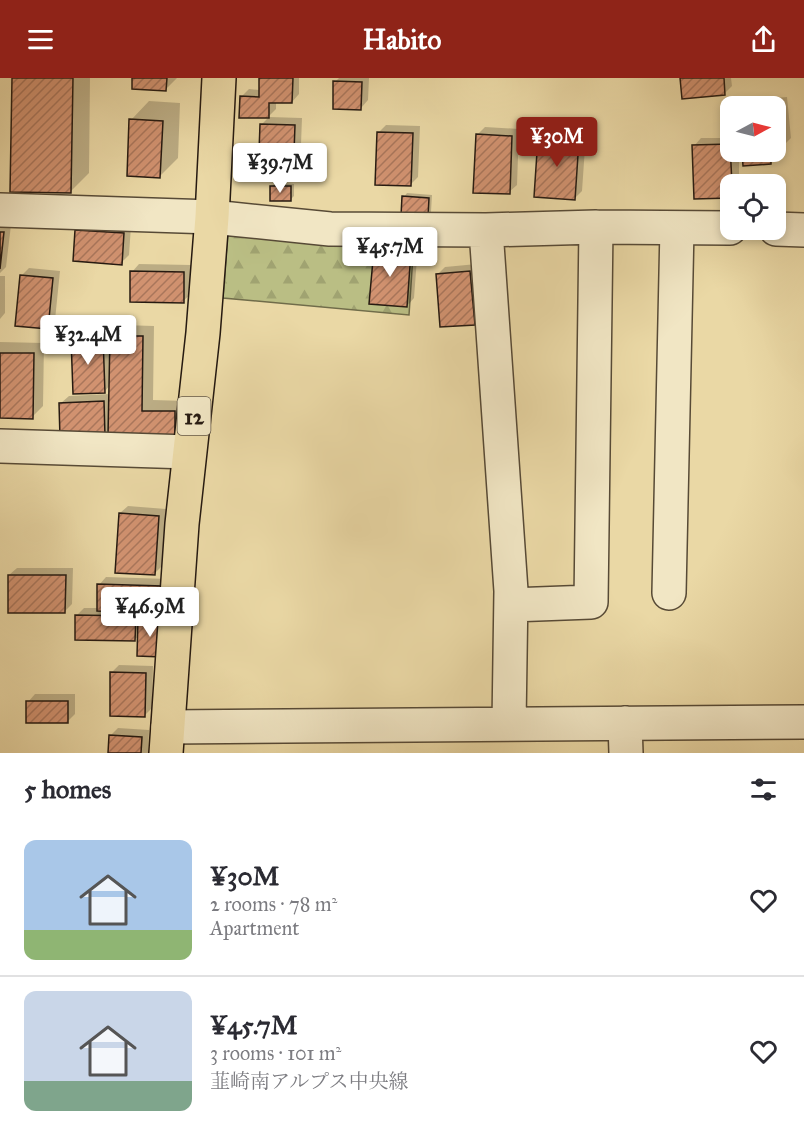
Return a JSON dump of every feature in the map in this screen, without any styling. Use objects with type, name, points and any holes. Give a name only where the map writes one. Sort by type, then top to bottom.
[{"type":"main road","name":"12","points":[[167,740],[182,524],[203,333],[219,78]]},
{"type":"street","points":[[0,210],[212,216],[330,229],[720,228]]},
{"type":"street","points":[[511,605],[591,603],[596,227]]},
{"type":"street","points":[[669,593],[677,228]]},
{"type":"street","points":[[786,229],[804,230]]},
{"type":"street","points":[[486,230],[511,605],[509,723]]},
{"type":"street","points":[[0,446],[189,452]]},
{"type":"street","points":[[167,740],[509,723],[626,738],[804,722]]},
{"type":"green space","points":[[228,230],[414,240],[409,315],[223,298]]},
{"type":"building","points":[[12,78],[73,78],[71,193],[10,192]]},
{"type":"building","points":[[132,78],[167,78],[166,91],[132,89]]},
{"type":"building","points":[[259,78],[293,78],[292,103],[269,103],[269,118],[239,118],[240,96],[259,97]]},
{"type":"building","points":[[680,78],[724,78],[725,95],[682,99]]},
{"type":"building","points":[[333,81],[362,82],[361,110],[333,109]]},
{"type":"building","points":[[129,119],[163,121],[160,178],[127,176]]},
{"type":"building","points":[[260,124],[295,125],[293,180],[258,179]]},
{"type":"building","points":[[377,132],[413,133],[411,186],[375,185]]},
{"type":"building","points":[[476,134],[512,136],[510,194],[473,193]]},
{"type":"building","points":[[538,137],[579,140],[575,200],[534,197]]},
{"type":"building","points":[[720,144],[720,162],[731,162],[732,174],[720,174],[720,198],[694,199],[692,145]]},
{"type":"building","points":[[743,162],[771,162],[771,164],[743,166]]},
{"type":"building","points":[[270,186],[291,186],[291,201],[270,201]]},
{"type":"building","points":[[402,196],[429,198],[428,217],[401,216]]},
{"type":"building","points":[[75,230],[124,233],[122,265],[73,261]]},
{"type":"building","points":[[0,232],[4,232],[0,269]]},
{"type":"building","points":[[374,249],[411,252],[407,307],[369,304]]},
{"type":"building","points":[[130,271],[184,272],[184,303],[130,302]]},
{"type":"building","points":[[470,271],[475,325],[440,327],[436,274]]},
{"type":"building","points":[[20,275],[53,278],[48,329],[15,326]]},
{"type":"building","points":[[110,336],[143,336],[142,411],[175,411],[175,436],[108,435]]},
{"type":"building","points":[[103,337],[105,393],[73,394],[71,338]]},
{"type":"building","points":[[0,353],[34,353],[33,419],[0,418]]},
{"type":"building","points":[[104,401],[105,436],[60,438],[59,403]]},
{"type":"building","points":[[119,513],[159,516],[155,575],[115,573]]},
{"type":"building","points":[[8,575],[66,575],[65,613],[8,613]]},
{"type":"building","points":[[97,584],[162,586],[161,613],[97,611]]},
{"type":"building","points":[[75,615],[136,616],[135,641],[75,640]]},
{"type":"building","points":[[138,618],[163,619],[162,657],[137,656]]},
{"type":"building","points":[[110,672],[146,673],[145,717],[110,716]]},
{"type":"building","points":[[26,701],[68,701],[68,723],[26,723]]},
{"type":"building","points":[[109,735],[142,737],[141,753],[108,753]]}]
